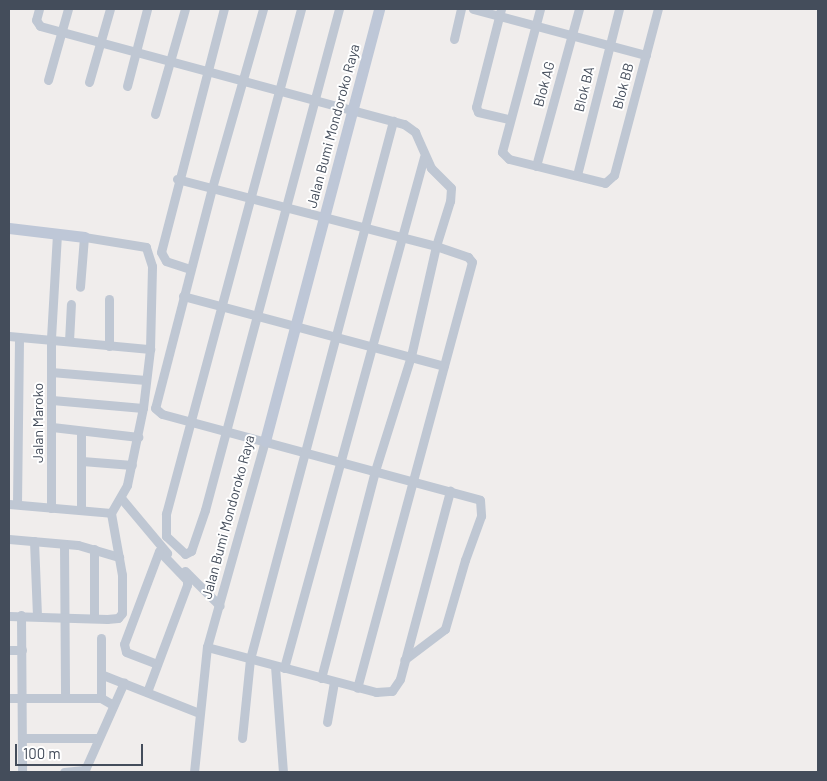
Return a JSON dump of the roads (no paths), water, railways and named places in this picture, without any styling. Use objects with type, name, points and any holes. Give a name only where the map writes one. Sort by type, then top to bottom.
[{"type":"street","points":[[39,9],[37,24],[393,121],[415,132],[424,156],[451,192],[436,246],[411,356],[375,471],[321,678]]},
{"type":"street","points":[[48,80],[68,9]]},
{"type":"street","points":[[89,82],[110,9]]},
{"type":"street","points":[[127,86],[147,9]]},
{"type":"street","points":[[155,114],[186,9]]},
{"type":"street","points":[[190,269],[166,261],[161,252],[178,179],[224,9]]},
{"type":"street","points":[[263,9],[190,269],[156,408],[159,413],[480,500],[481,516],[464,560],[445,629],[404,660]]},
{"type":"street","points":[[301,9],[220,306],[164,524],[166,536],[185,554],[191,550],[205,510],[339,9]]},
{"type":"street","name":"Jalan Bumi Mondoroko Raya","points":[[194,772],[207,647],[265,441],[380,9]]},
{"type":"street","points":[[454,39],[461,9]]},
{"type":"street","points":[[473,9],[500,13],[535,27],[646,55]]},
{"type":"street","points":[[540,9],[502,144],[503,154],[536,166],[577,175]]},
{"type":"street","name":"Blok AG","points":[[536,166],[579,9]]},
{"type":"street","name":"Blok BA","points":[[577,175],[619,9]]},
{"type":"street","name":"Blok BB","points":[[577,175],[608,183],[615,170],[658,9]]},
{"type":"street","points":[[500,13],[476,109],[509,119]]},
{"type":"street","points":[[242,738],[250,659],[393,121]]},
{"type":"street","points":[[283,772],[279,667],[342,463],[399,239],[424,156]]},
{"type":"street","points":[[178,179],[399,239],[436,246],[468,257],[473,264],[357,688]]},
{"type":"street","points":[[9,228],[146,247],[152,266],[150,348],[138,437],[124,500]]},
{"type":"street","name":"Jalan Maroko","points":[[51,508],[51,338],[57,234]]},
{"type":"street","points":[[80,287],[84,237]]},
{"type":"street","points":[[183,296],[444,366]]},
{"type":"street","points":[[109,299],[109,346]]},
{"type":"street","points":[[69,341],[71,304]]},
{"type":"street","points":[[9,336],[51,338],[109,346],[150,348]]},
{"type":"street","points":[[19,337],[13,504],[111,513]]},
{"type":"street","points":[[51,372],[146,380]]},
{"type":"street","points":[[52,400],[142,410]]},
{"type":"street","points":[[111,513],[124,500],[145,425],[142,410]]},
{"type":"street","points":[[52,428],[138,437]]},
{"type":"street","points":[[81,431],[81,509]]},
{"type":"street","points":[[82,461],[132,465]]},
{"type":"street","points":[[207,647],[357,688],[390,692],[400,679],[450,492]]},
{"type":"street","points":[[124,500],[161,546],[220,606]]},
{"type":"street","points":[[9,616],[37,615],[94,618],[121,615],[119,557],[111,513]]},
{"type":"street","points":[[9,539],[94,548],[119,557]]},
{"type":"street","points":[[34,541],[37,615]]},
{"type":"street","points":[[64,544],[66,616],[65,697]]},
{"type":"street","points":[[94,548],[94,618]]},
{"type":"street","points":[[147,692],[187,582],[159,550],[124,644],[128,653],[157,664]]},
{"type":"street","points":[[21,615],[24,698],[22,772]]},
{"type":"street","points":[[101,638],[103,675],[101,698]]},
{"type":"street","points":[[9,650],[22,650]]},
{"type":"street","points":[[103,675],[199,713]]},
{"type":"street","points":[[64,772],[84,771],[124,682]]},
{"type":"street","points":[[328,722],[334,682]]},
{"type":"street","points":[[9,698],[101,698],[113,705]]},
{"type":"street","points":[[24,738],[98,738]]}]
